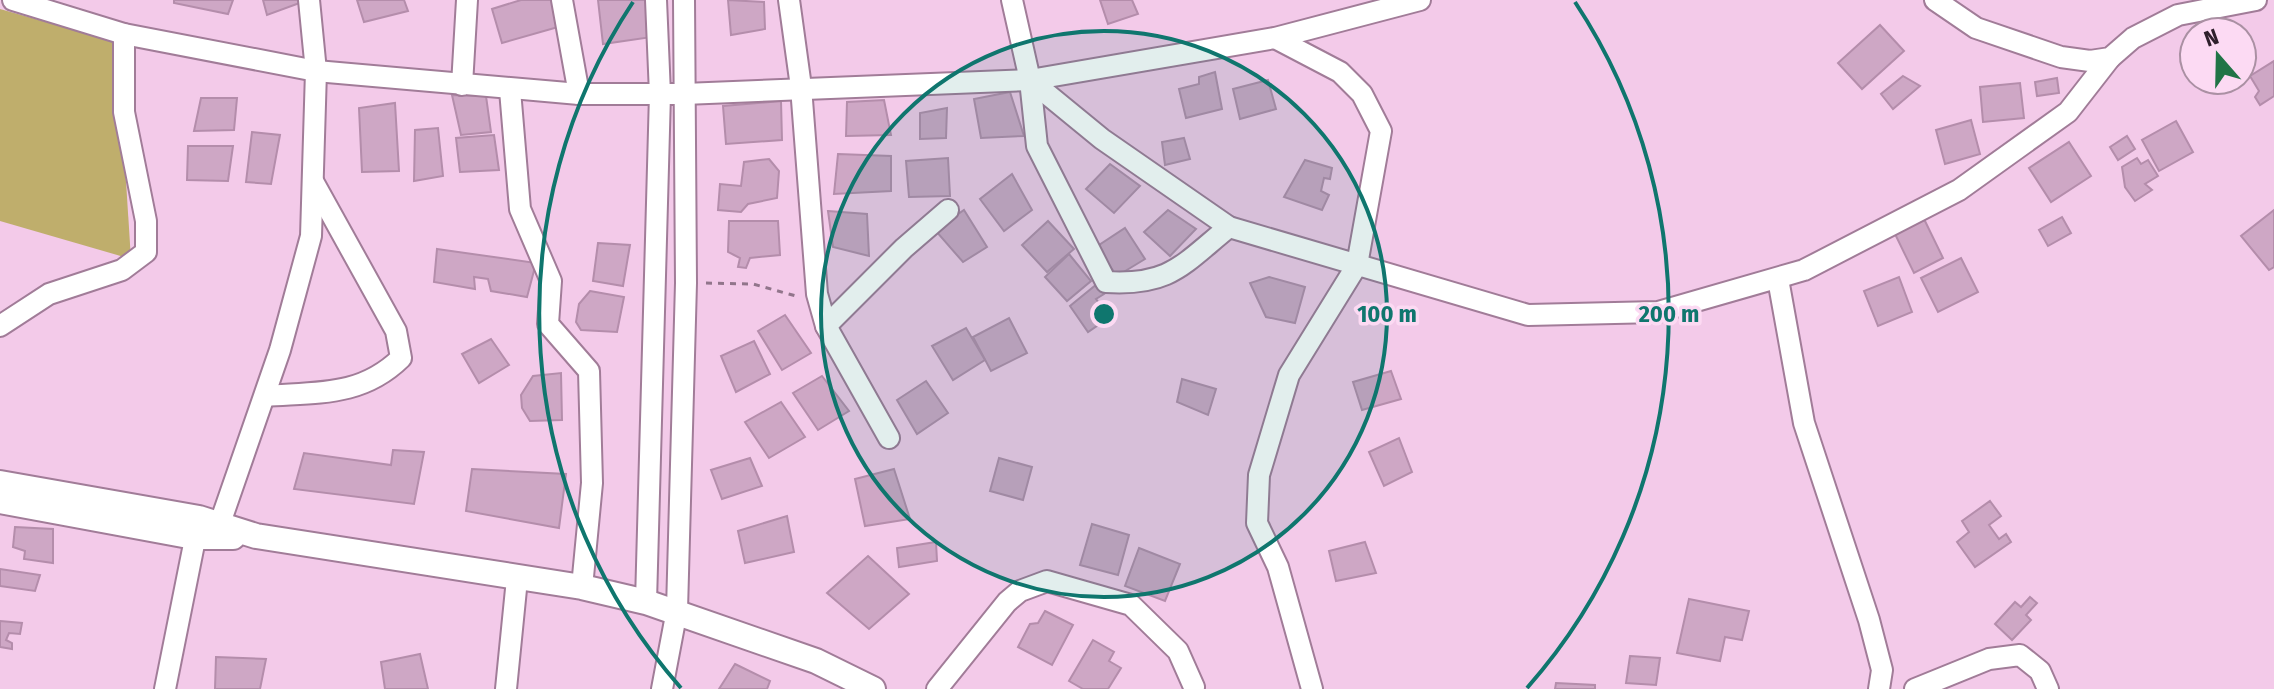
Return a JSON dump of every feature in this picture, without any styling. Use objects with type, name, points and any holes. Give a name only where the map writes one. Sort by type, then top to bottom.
[{"type":"main road","points":[[0,483],[204,527],[582,587],[646,602],[677,610],[816,661],[873,689]]},
{"type":"main road","points":[[0,501],[204,527]]},
{"type":"street","points":[[13,0],[124,34],[316,71],[579,94],[684,94],[1030,80],[1275,38],[1420,0]]},
{"type":"street","points":[[165,689],[204,527],[265,396],[311,236],[316,71],[309,0]]},
{"type":"street","points":[[462,85],[467,0]]},
{"type":"street","points":[[562,0],[579,94]]},
{"type":"street","points":[[646,602],[660,94],[656,0]]},
{"type":"street","points":[[662,689],[677,610],[686,283],[684,0]]},
{"type":"street","points":[[789,0],[801,87],[817,294],[826,326],[889,438]]},
{"type":"street","points":[[1012,0],[1030,80],[1037,146],[1106,282],[1139,284],[1169,276],[1229,227]]},
{"type":"street","points":[[1935,0],[1976,28],[2003,38],[2061,57],[2090,61],[2110,58]]},
{"type":"street","points":[[1030,80],[1102,139],[1229,227],[1528,315],[1658,312],[1804,270],[1959,190],[2068,112],[2110,58],[2133,38],[2178,15],[2256,0]]},
{"type":"street","points":[[0,326],[49,294],[122,270],[146,252],[146,221],[124,112],[124,34]]},
{"type":"street","points":[[1275,38],[1340,72],[1362,94],[1381,131],[1357,265],[1289,375],[1259,475],[1257,523],[1278,567],[1312,689]]},
{"type":"street","points":[[510,90],[520,209],[551,281],[548,324],[589,371],[592,483],[582,587]]},
{"type":"street","points":[[265,396],[351,389],[381,378],[401,358],[396,331],[313,181]]},
{"type":"street","points":[[826,326],[904,248],[948,210]]},
{"type":"street","points":[[1778,279],[1804,423],[1869,620],[1882,670],[1879,689]]},
{"type":"street","points":[[506,689],[517,579]]},
{"type":"street","points":[[937,689],[1007,602],[1020,591],[1047,581],[1131,605],[1178,651],[1194,687]]},
{"type":"street","points":[[1915,689],[1989,659],[2020,655],[2040,671],[2048,689]]},
{"type":"path","points":[[686,283],[753,284],[803,298],[817,294]]},
{"type":"shaded area","points":[[0,9],[117,42],[131,259],[0,221]]},
{"type":"building","points":[[174,0],[233,0],[228,14],[174,3]]},
{"type":"building","points":[[263,0],[305,0],[305,1],[267,15]]},
{"type":"building","points":[[357,0],[404,0],[408,11],[364,22]]},
{"type":"building","points":[[521,0],[558,0],[565,25],[502,43],[492,9]]},
{"type":"building","points":[[598,0],[651,0],[652,37],[603,44]]},
{"type":"building","points":[[728,0],[764,2],[765,29],[731,35]]},
{"type":"building","points":[[1100,0],[1132,0],[1138,14],[1108,24]]},
{"type":"building","points":[[1880,25],[1904,51],[1862,89],[1838,63]]},
{"type":"building","points":[[2274,61],[2274,96],[2260,105],[2255,97],[2259,91],[2258,71]]},
{"type":"building","points":[[1215,72],[1222,109],[1186,118],[1179,89],[1199,84],[1199,77]]},
{"type":"building","points":[[1903,76],[1920,86],[1893,109],[1881,94]]},
{"type":"building","points":[[2057,78],[2059,93],[2037,96],[2035,82]]},
{"type":"building","points":[[1268,80],[1276,109],[1240,119],[1233,89]]},
{"type":"building","points":[[2020,83],[2024,118],[1983,122],[1980,87]]},
{"type":"building","points":[[1010,92],[1024,136],[981,138],[974,99]]},
{"type":"building","points":[[452,95],[486,96],[491,132],[461,135]]},
{"type":"building","points":[[201,98],[237,98],[234,130],[194,131]]},
{"type":"building","points":[[884,100],[891,135],[846,136],[847,102]]},
{"type":"building","points":[[781,101],[782,140],[726,144],[723,106]]},
{"type":"building","points":[[395,103],[399,171],[362,172],[359,108]]},
{"type":"building","points":[[947,108],[946,138],[920,139],[920,113]]},
{"type":"building","points":[[1971,120],[1980,154],[1945,164],[1936,130]]},
{"type":"building","points":[[2176,121],[2193,152],[2159,171],[2142,140]]},
{"type":"building","points":[[438,128],[443,176],[414,181],[415,130]]},
{"type":"building","points":[[252,132],[280,135],[271,184],[246,182]]},
{"type":"building","points":[[494,135],[499,170],[460,172],[456,138]]},
{"type":"building","points":[[2127,136],[2135,149],[2118,160],[2110,147]]},
{"type":"building","points":[[1184,138],[1190,159],[1165,165],[1162,142]]},
{"type":"building","points":[[2069,142],[2091,176],[2051,202],[2029,168]]},
{"type":"building","points":[[188,146],[233,146],[228,181],[187,180]]},
{"type":"building","points":[[838,154],[891,156],[891,191],[834,194]]},
{"type":"building","points":[[948,158],[950,196],[909,197],[906,161]]},
{"type":"building","points":[[2137,158],[2141,164],[2148,160],[2158,176],[2145,184],[2152,190],[2135,201],[2125,187],[2122,167]]},
{"type":"building","points":[[769,159],[779,171],[777,198],[748,204],[741,212],[718,210],[720,184],[741,186],[744,162]]},
{"type":"building","points":[[1305,160],[1332,168],[1330,179],[1324,178],[1321,191],[1329,195],[1322,210],[1284,197]]},
{"type":"building","points":[[1110,164],[1140,186],[1114,213],[1086,189]]},
{"type":"building","points":[[1012,174],[1032,210],[1004,231],[980,199]]},
{"type":"building","points":[[964,210],[987,247],[963,262],[935,230]]},
{"type":"building","points":[[1168,210],[1196,229],[1170,256],[1144,232]]},
{"type":"building","points":[[2274,210],[2274,267],[2269,270],[2241,236]]},
{"type":"building","points":[[828,211],[867,214],[869,256],[833,247]]},
{"type":"building","points":[[2062,217],[2071,233],[2048,246],[2039,230]]},
{"type":"building","points":[[1924,219],[1943,258],[1914,273],[1895,234]]},
{"type":"building","points":[[729,221],[778,221],[780,255],[750,258],[746,268],[738,267],[740,258],[728,252]]},
{"type":"building","points":[[1048,221],[1074,249],[1047,272],[1022,245]]},
{"type":"building","points":[[1125,228],[1145,259],[1117,276],[1096,247]]},
{"type":"building","points":[[598,243],[630,245],[623,286],[593,281]]},
{"type":"building","points":[[437,249],[536,263],[527,297],[491,291],[488,279],[474,277],[475,289],[434,282]]},
{"type":"building","points":[[1069,254],[1091,281],[1067,301],[1045,277]]},
{"type":"building","points":[[1961,258],[1978,292],[1938,312],[1921,278]]},
{"type":"building","points":[[1269,277],[1305,287],[1295,323],[1266,317],[1250,283]]},
{"type":"building","points":[[1899,277],[1912,312],[1878,326],[1864,291]]},
{"type":"building","points":[[1097,284],[1104,294],[1096,299],[1110,317],[1088,332],[1070,306]]},
{"type":"building","points":[[590,291],[624,297],[617,332],[581,330],[576,322],[579,304]]},
{"type":"building","points":[[785,315],[811,353],[782,370],[758,331]]},
{"type":"building","points":[[1009,318],[1027,353],[991,371],[973,337]]},
{"type":"building","points":[[966,328],[985,360],[953,380],[932,346]]},
{"type":"building","points":[[491,339],[509,365],[479,383],[462,354]]},
{"type":"building","points":[[754,341],[770,374],[736,392],[721,356]]},
{"type":"building","points":[[1391,371],[1401,399],[1362,410],[1353,382]]},
{"type":"building","points":[[561,373],[562,420],[530,421],[522,408],[521,395],[533,376]]},
{"type":"building","points":[[822,376],[849,411],[818,430],[793,393]]},
{"type":"building","points":[[1182,379],[1216,389],[1208,415],[1177,402]]},
{"type":"building","points":[[926,381],[948,413],[917,434],[897,400]]},
{"type":"building","points":[[781,402],[805,437],[769,458],[745,422]]},
{"type":"building","points":[[1399,438],[1412,472],[1384,486],[1369,452]]},
{"type":"building","points":[[393,450],[424,452],[414,504],[294,489],[304,453],[391,465]]},
{"type":"building","points":[[750,458],[762,486],[722,499],[711,470]]},
{"type":"building","points":[[999,458],[1032,467],[1023,500],[990,491]]},
{"type":"building","points":[[472,469],[566,474],[559,528],[466,511]]},
{"type":"building","points":[[894,469],[910,519],[865,526],[855,479]]},
{"type":"building","points":[[1990,501],[2001,516],[1989,525],[1999,539],[2006,534],[2011,542],[1975,567],[1957,542],[1969,532],[1962,521]]},
{"type":"building","points":[[787,516],[794,552],[745,563],[738,531]]},
{"type":"building","points":[[1092,524],[1129,535],[1118,575],[1080,565]]},
{"type":"building","points":[[15,527],[53,529],[53,563],[24,559],[25,551],[13,547]]},
{"type":"building","points":[[936,542],[937,561],[899,567],[897,548]]},
{"type":"building","points":[[1365,542],[1376,573],[1336,581],[1329,551]]},
{"type":"building","points":[[1139,548],[1180,564],[1165,601],[1125,586]]},
{"type":"building","points":[[868,556],[909,594],[869,629],[827,593]]},
{"type":"building","points":[[0,569],[40,575],[35,591],[0,586]]},
{"type":"building","points":[[2030,597],[2037,603],[2026,615],[2031,620],[2012,640],[1995,624],[2015,602],[2021,607]]},
{"type":"building","points":[[1689,599],[1749,611],[1742,640],[1725,637],[1720,661],[1677,653]]},
{"type":"building","points":[[1045,611],[1073,625],[1052,665],[1018,647],[1030,624],[1038,623]]},
{"type":"building","points":[[0,621],[22,623],[20,634],[9,633],[6,640],[12,643],[12,649],[0,647]]},
{"type":"building","points":[[1093,640],[1114,652],[1109,661],[1121,668],[1108,689],[1083,689],[1069,681]]},
{"type":"building","points":[[420,654],[428,689],[385,689],[381,662]]},
{"type":"building","points":[[1630,656],[1660,658],[1656,685],[1626,683]]},
{"type":"building","points":[[216,657],[266,659],[260,689],[215,689]]},
{"type":"building","points":[[735,664],[770,681],[767,689],[719,689]]},
{"type":"building","points":[[1556,683],[1595,685],[1595,689],[1555,689]]}]
